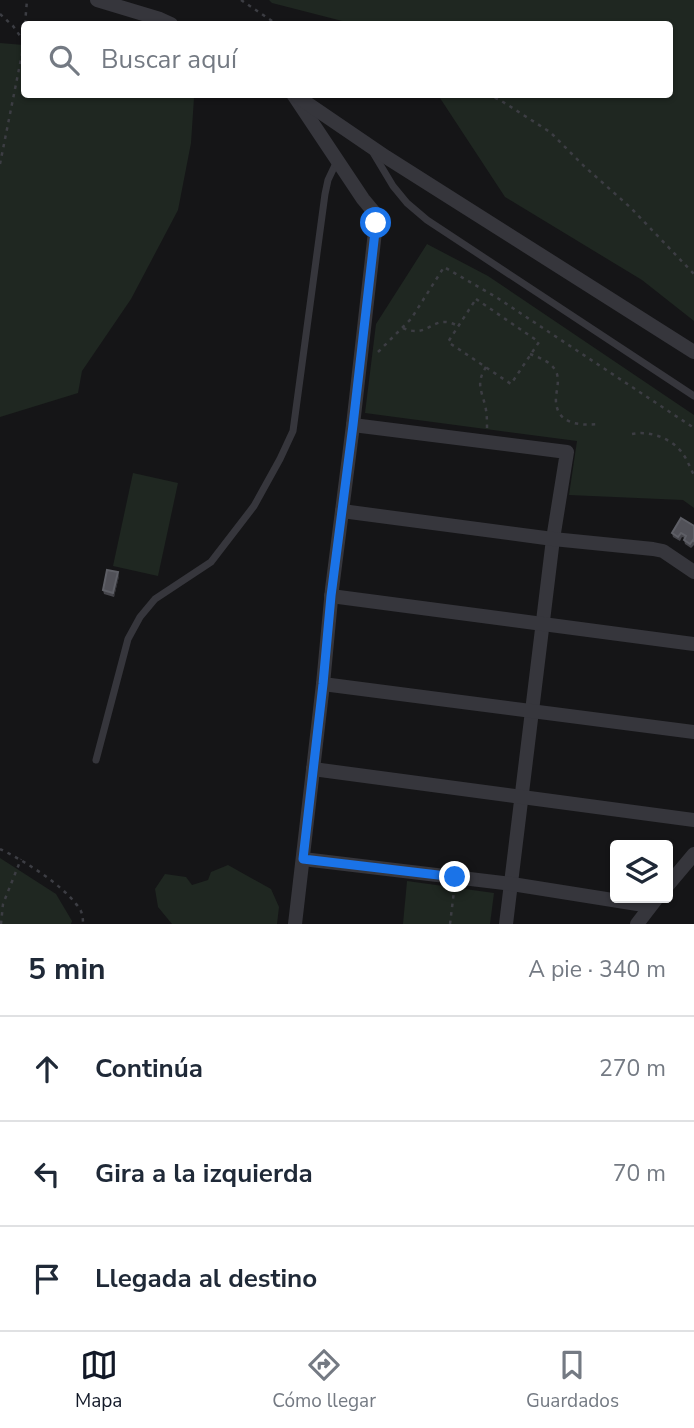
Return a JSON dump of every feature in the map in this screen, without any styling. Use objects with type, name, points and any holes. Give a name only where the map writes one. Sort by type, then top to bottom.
[{"type":"street","points":[[97,0],[164,21]]},
{"type":"street","points":[[295,924],[376,223],[375,216],[297,98]]},
{"type":"street","points":[[300,98],[694,352]]},
{"type":"street","points":[[353,425],[567,452],[553,539],[506,924]]},
{"type":"street","points":[[342,511],[553,539],[653,549],[663,551],[694,572]]},
{"type":"street","points":[[331,596],[694,644]]},
{"type":"street","points":[[323,684],[694,732]]},
{"type":"street","points":[[313,769],[694,820]]},
{"type":"street","points":[[673,879],[694,854]]},
{"type":"street","points":[[303,859],[610,897]]},
{"type":"street","points":[[637,924],[652,903]]},
{"type":"lane","points":[[368,144],[393,186],[427,220],[694,396]]},
{"type":"lane","points":[[96,760],[128,639],[140,617],[155,599],[211,562],[254,506],[293,430],[325,194],[337,160]]},
{"type":"path","points":[[25,21],[27,0]]},
{"type":"path","points":[[241,0],[272,21]]},
{"type":"path","points":[[0,14],[21,37]]},
{"type":"path","points":[[0,164],[21,51]]},
{"type":"path","points":[[496,98],[550,132],[631,208],[694,274]]},
{"type":"path","points":[[359,370],[411,319],[444,267],[694,428]]},
{"type":"path","points":[[476,299],[539,342],[510,384],[448,342],[458,326],[476,299]]},
{"type":"path","points":[[402,328],[421,332],[442,321],[458,326]]},
{"type":"path","points":[[530,354],[547,362],[556,372],[556,402],[561,415],[576,424],[600,424]]},
{"type":"path","points":[[486,367],[480,381],[486,412],[486,432]]},
{"type":"path","points":[[632,434],[650,433],[666,440],[680,450],[694,475]]},
{"type":"path","points":[[0,849],[21,859],[77,904],[83,915],[82,924]]},
{"type":"path","points":[[1,924],[3,904],[21,859]]},
{"type":"path","points":[[450,924],[455,877]]},
{"type":"shaded area","points":[[269,0],[694,0],[694,321],[642,280],[505,197],[440,98],[673,98],[673,21],[342,21]]},
{"type":"shaded area","points":[[0,43],[21,45],[21,98],[194,98],[191,143],[178,210],[131,299],[82,371],[78,393],[0,417]]},
{"type":"shaded area","points":[[427,244],[488,276],[694,415],[694,508],[683,500],[569,495],[577,441],[365,413],[376,324]]},
{"type":"shaded area","points":[[133,473],[178,483],[158,576],[113,566]]},
{"type":"shaded area","points":[[0,858],[56,894],[72,921],[71,924],[0,924]]},
{"type":"shaded area","points":[[228,865],[271,889],[279,907],[277,924],[172,924],[158,907],[155,889],[165,874],[186,877],[192,885],[208,880],[211,872]]},
{"type":"shaded area","points":[[407,881],[494,893],[490,924],[403,924]]},
{"type":"building","points":[[681,518],[694,526],[694,541],[690,544],[684,540],[686,536],[681,533],[678,537],[672,533]]},
{"type":"building","points":[[107,570],[118,572],[113,593],[103,590]]},
{"type":"route","points":[[376,223],[331,596],[303,859],[455,877]]}]
